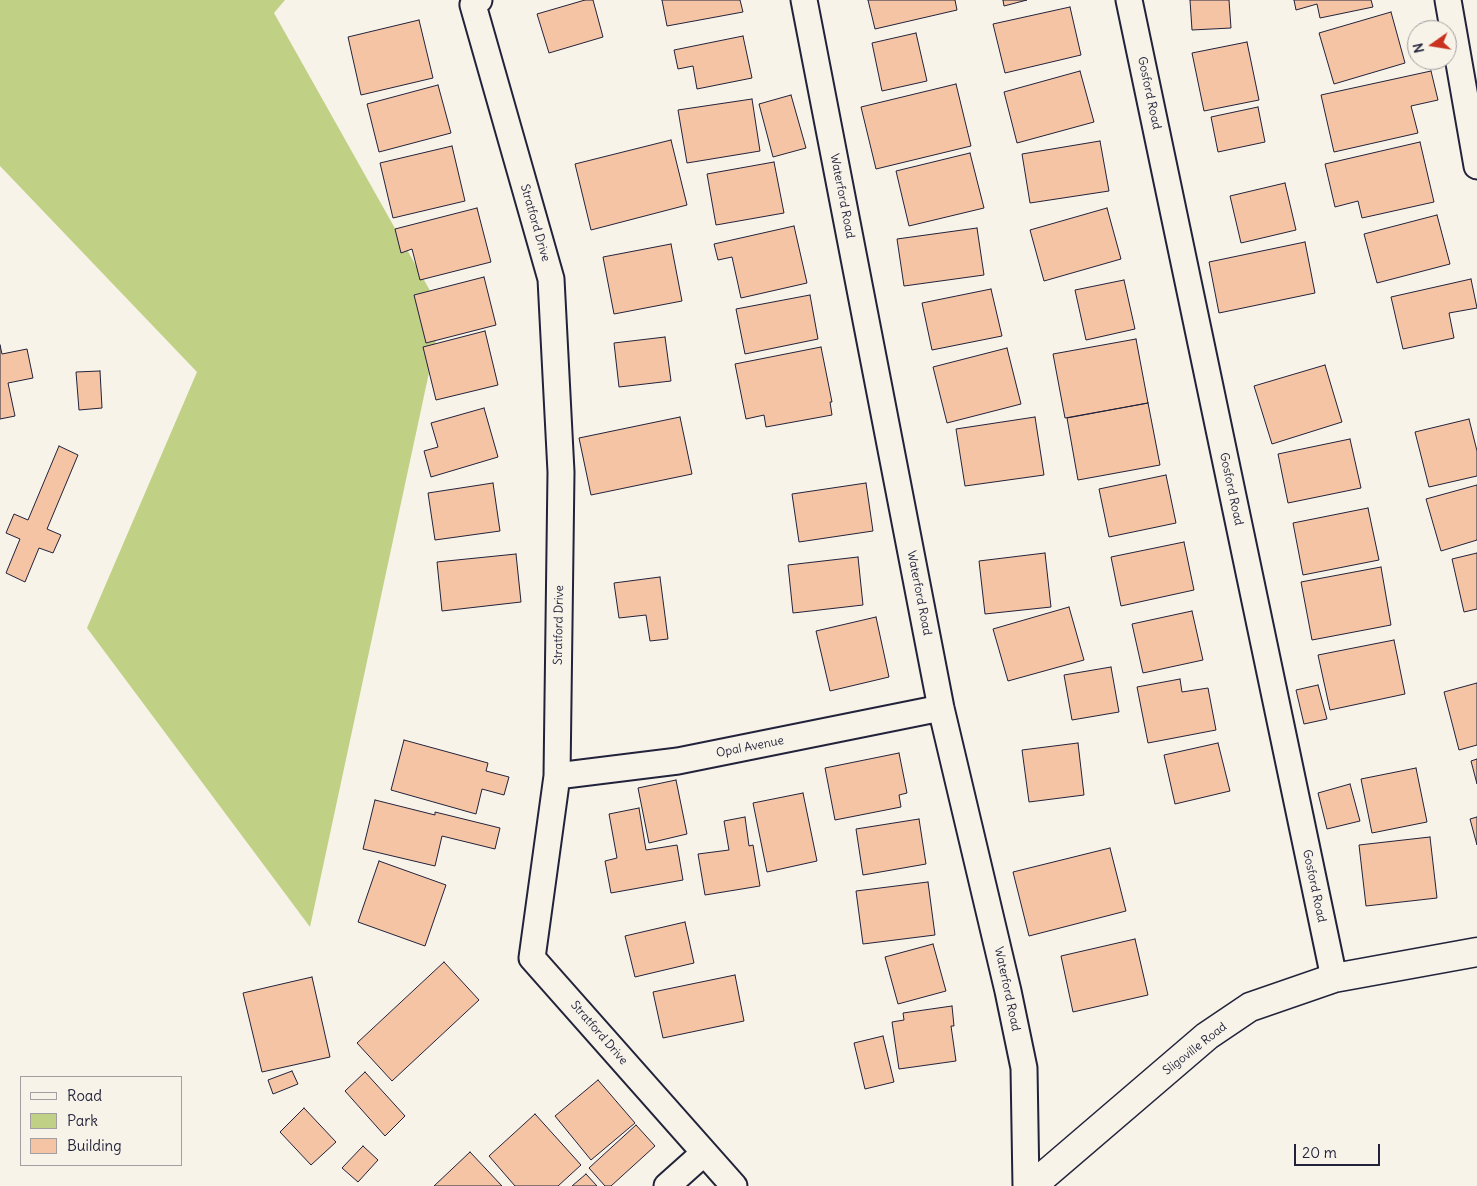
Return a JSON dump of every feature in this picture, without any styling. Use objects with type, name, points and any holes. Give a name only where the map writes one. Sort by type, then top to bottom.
[{"type":"street","name":"Stratford Drive","points":[[479,0],[473,5],[551,278],[561,472],[557,776],[532,958],[734,1186]]},
{"type":"street","name":"Waterford Road","points":[[804,0],[941,708],[1008,991],[1024,1068],[1026,1186]]},
{"type":"street","name":"Gosford Road","points":[[1129,0],[1334,978]]},
{"type":"street","points":[[1448,0],[1477,166]]},
{"type":"street","name":"Opal Avenue","points":[[557,776],[678,761],[941,708]]},
{"type":"street","name":"Sligoville Road","points":[[1032,1186],[1207,1036],[1250,1007],[1334,978],[1477,952]]},
{"type":"street","points":[[667,1186],[704,1154]]},
{"type":"green space","points":[[0,0],[285,0],[274,13],[442,312],[310,927],[87,628],[197,372],[0,166]]},
{"type":"building","points":[[585,0],[593,0],[603,37],[549,53],[537,14]]},
{"type":"building","points":[[662,0],[740,0],[743,12],[667,26]]},
{"type":"building","points":[[868,0],[955,0],[957,10],[875,29]]},
{"type":"building","points":[[1003,0],[1027,0],[1004,6]]},
{"type":"building","points":[[1190,0],[1229,0],[1231,28],[1192,30]]},
{"type":"building","points":[[1294,0],[1371,0],[1373,7],[1320,18],[1317,4],[1296,10]]},
{"type":"building","points":[[1070,7],[1081,55],[1005,73],[993,24]]},
{"type":"building","points":[[1391,12],[1405,63],[1334,84],[1319,33]]},
{"type":"building","points":[[419,20],[433,78],[361,95],[348,37]]},
{"type":"building","points":[[916,33],[927,81],[882,91],[872,43]]},
{"type":"building","points":[[743,36],[752,78],[697,89],[693,66],[678,69],[674,50]]},
{"type":"building","points":[[1247,42],[1259,100],[1204,111],[1192,53]]},
{"type":"building","points":[[1080,71],[1094,122],[1017,143],[1004,92]]},
{"type":"building","points":[[1431,71],[1438,100],[1411,106],[1418,133],[1334,152],[1321,95]]},
{"type":"building","points":[[956,84],[971,146],[876,169],[861,107]]},
{"type":"building","points":[[438,85],[451,133],[379,152],[367,104]]},
{"type":"building","points":[[791,95],[806,148],[773,157],[759,104]]},
{"type":"building","points":[[752,99],[760,151],[687,163],[678,110]]},
{"type":"building","points":[[1258,107],[1265,142],[1218,152],[1211,117]]},
{"type":"building","points":[[671,140],[687,205],[591,230],[575,164]]},
{"type":"building","points":[[1100,141],[1109,191],[1030,203],[1022,154]]},
{"type":"building","points":[[1420,142],[1434,202],[1362,218],[1358,201],[1335,207],[1325,164]]},
{"type":"building","points":[[452,146],[465,201],[393,218],[380,163]]},
{"type":"building","points":[[970,153],[984,208],[909,226],[896,171]]},
{"type":"building","points":[[774,162],[784,213],[716,225],[707,174]]},
{"type":"building","points":[[1285,183],[1296,230],[1241,243],[1230,196]]},
{"type":"building","points":[[477,208],[491,262],[420,280],[412,249],[401,253],[395,229]]},
{"type":"building","points":[[1107,208],[1121,259],[1044,281],[1030,230]]},
{"type":"building","points":[[1437,215],[1450,264],[1377,283],[1364,234]]},
{"type":"building","points":[[794,226],[807,283],[741,298],[732,257],[718,260],[714,244]]},
{"type":"building","points":[[977,228],[984,275],[904,286],[897,239]]},
{"type":"building","points":[[1305,242],[1315,293],[1219,313],[1209,262]]},
{"type":"building","points":[[671,244],[682,301],[614,314],[603,257]]},
{"type":"building","points":[[484,277],[496,325],[426,343],[414,295]]},
{"type":"building","points":[[1471,279],[1477,308],[1449,313],[1454,338],[1403,349],[1391,297]]},
{"type":"building","points":[[1124,280],[1135,329],[1086,340],[1075,290]]},
{"type":"building","points":[[991,289],[1002,336],[932,350],[922,303]]},
{"type":"building","points":[[810,295],[818,339],[745,354],[736,309]]},
{"type":"building","points":[[485,331],[498,385],[436,400],[423,347]]},
{"type":"building","points":[[665,337],[671,381],[619,387],[614,343]]},
{"type":"building","points":[[1136,339],[1148,403],[1065,418],[1053,354]]},
{"type":"building","points":[[0,345],[2,354],[27,349],[33,378],[8,383],[15,416],[0,419]]},
{"type":"building","points":[[821,347],[832,402],[830,402],[832,415],[766,427],[764,415],[746,419],[735,364]]},
{"type":"building","points":[[1007,348],[1021,404],[947,423],[933,367]]},
{"type":"building","points":[[1325,365],[1342,422],[1272,444],[1254,386]]},
{"type":"building","points":[[100,371],[102,408],[79,410],[76,372]]},
{"type":"building","points":[[1148,403],[1160,465],[1078,480],[1067,418]]},
{"type":"building","points":[[484,408],[498,457],[431,477],[424,451],[438,447],[431,423]]},
{"type":"building","points":[[680,417],[692,474],[591,495],[579,438]]},
{"type":"building","points":[[1035,417],[1044,475],[965,486],[956,429]]},
{"type":"building","points":[[1469,419],[1477,451],[1477,476],[1429,487],[1415,432]]},
{"type":"building","points":[[1350,439],[1361,488],[1288,503],[1278,454]]},
{"type":"building","points":[[59,446],[78,455],[47,529],[61,535],[53,553],[39,548],[25,582],[6,573],[20,539],[6,533],[14,514],[28,520]]},
{"type":"building","points":[[1166,475],[1176,523],[1109,537],[1099,489]]},
{"type":"building","points":[[493,483],[500,531],[435,540],[428,493]]},
{"type":"building","points":[[866,483],[873,531],[799,542],[792,494]]},
{"type":"building","points":[[1477,485],[1477,540],[1441,551],[1426,499]]},
{"type":"building","points":[[1368,508],[1379,560],[1303,575],[1293,523]]},
{"type":"building","points":[[1184,542],[1194,590],[1121,606],[1111,557]]},
{"type":"building","points":[[1045,553],[1051,607],[985,614],[979,561]]},
{"type":"building","points":[[1477,553],[1477,609],[1464,612],[1452,559]]},
{"type":"building","points":[[516,554],[521,602],[442,611],[437,562]]},
{"type":"building","points":[[858,557],[863,605],[793,613],[788,565]]},
{"type":"building","points":[[1381,567],[1391,625],[1312,640],[1301,582]]},
{"type":"building","points":[[660,577],[668,639],[650,641],[646,615],[619,618],[614,583]]},
{"type":"building","points":[[1069,607],[1084,660],[1008,681],[993,629]]},
{"type":"building","points":[[1192,611],[1203,660],[1143,673],[1132,624]]},
{"type":"building","points":[[876,617],[889,677],[830,691],[816,631]]},
{"type":"building","points":[[1394,640],[1405,694],[1330,710],[1318,655]]},
{"type":"building","points":[[1111,667],[1119,712],[1072,720],[1064,675]]},
{"type":"building","points":[[1180,679],[1182,692],[1208,688],[1216,730],[1148,743],[1137,687]]},
{"type":"building","points":[[1477,683],[1477,745],[1459,750],[1444,692]]},
{"type":"building","points":[[1318,685],[1327,719],[1304,724],[1296,690]]},
{"type":"building","points":[[404,740],[488,763],[486,771],[509,777],[504,795],[482,789],[476,814],[391,790]]},
{"type":"building","points":[[1078,743],[1084,795],[1029,802],[1022,750]]},
{"type":"building","points":[[1218,743],[1230,791],[1175,804],[1164,755]]},
{"type":"building","points":[[899,753],[907,793],[899,795],[901,807],[835,820],[825,768]]},
{"type":"building","points":[[1477,759],[1477,784],[1471,761]]},
{"type":"building","points":[[1416,768],[1427,822],[1372,833],[1361,779]]},
{"type":"building","points":[[676,780],[687,834],[649,843],[638,788]]},
{"type":"building","points":[[1350,784],[1360,821],[1327,829],[1318,793]]},
{"type":"building","points":[[803,793],[817,861],[767,872],[753,803]]},
{"type":"building","points":[[375,800],[435,815],[435,812],[500,828],[495,849],[442,836],[435,866],[363,849]]},
{"type":"building","points":[[639,808],[646,850],[677,845],[683,880],[611,893],[605,861],[617,858],[609,814]]},
{"type":"building","points":[[745,817],[749,846],[753,845],[760,886],[705,895],[698,854],[729,850],[724,821]]},
{"type":"building","points":[[1477,817],[1477,845],[1470,819]]},
{"type":"building","points":[[919,819],[926,864],[863,875],[856,829]]},
{"type":"building","points":[[1430,837],[1437,898],[1366,906],[1359,845]]},
{"type":"building","points":[[1110,848],[1126,911],[1029,936],[1013,872]]},
{"type":"building","points":[[379,861],[446,885],[425,946],[358,922]]},
{"type":"building","points":[[928,882],[935,935],[863,944],[856,891]]},
{"type":"building","points":[[685,922],[694,963],[635,977],[625,936]]},
{"type":"building","points":[[1135,939],[1148,995],[1073,1012],[1061,956]]},
{"type":"building","points":[[933,944],[946,991],[898,1004],[885,957]]},
{"type":"building","points":[[444,962],[479,1000],[392,1081],[357,1043]]},
{"type":"building","points":[[735,975],[744,1021],[663,1038],[653,992]]},
{"type":"building","points":[[312,977],[330,1057],[262,1072],[243,993]]},
{"type":"building","points":[[952,1006],[954,1026],[951,1026],[956,1061],[899,1069],[892,1022],[904,1020],[903,1013]]},
{"type":"building","points":[[883,1036],[894,1082],[865,1089],[854,1043]]},
{"type":"building","points":[[292,1071],[298,1084],[273,1094],[268,1080]]},
{"type":"building","points":[[365,1072],[405,1116],[385,1136],[345,1091]]},
{"type":"building","points":[[598,1080],[635,1123],[591,1160],[555,1116]]},
{"type":"building","points":[[304,1108],[336,1142],[311,1165],[280,1132]]},
{"type":"building","points":[[535,1114],[581,1165],[558,1186],[515,1186],[489,1156]]},
{"type":"building","points":[[636,1125],[655,1146],[611,1186],[605,1186],[589,1168]]},
{"type":"building","points":[[363,1146],[378,1160],[358,1182],[342,1168]]},
{"type":"building","points":[[470,1152],[502,1186],[434,1186]]},
{"type":"building","points":[[586,1174],[597,1186],[572,1186]]}]
